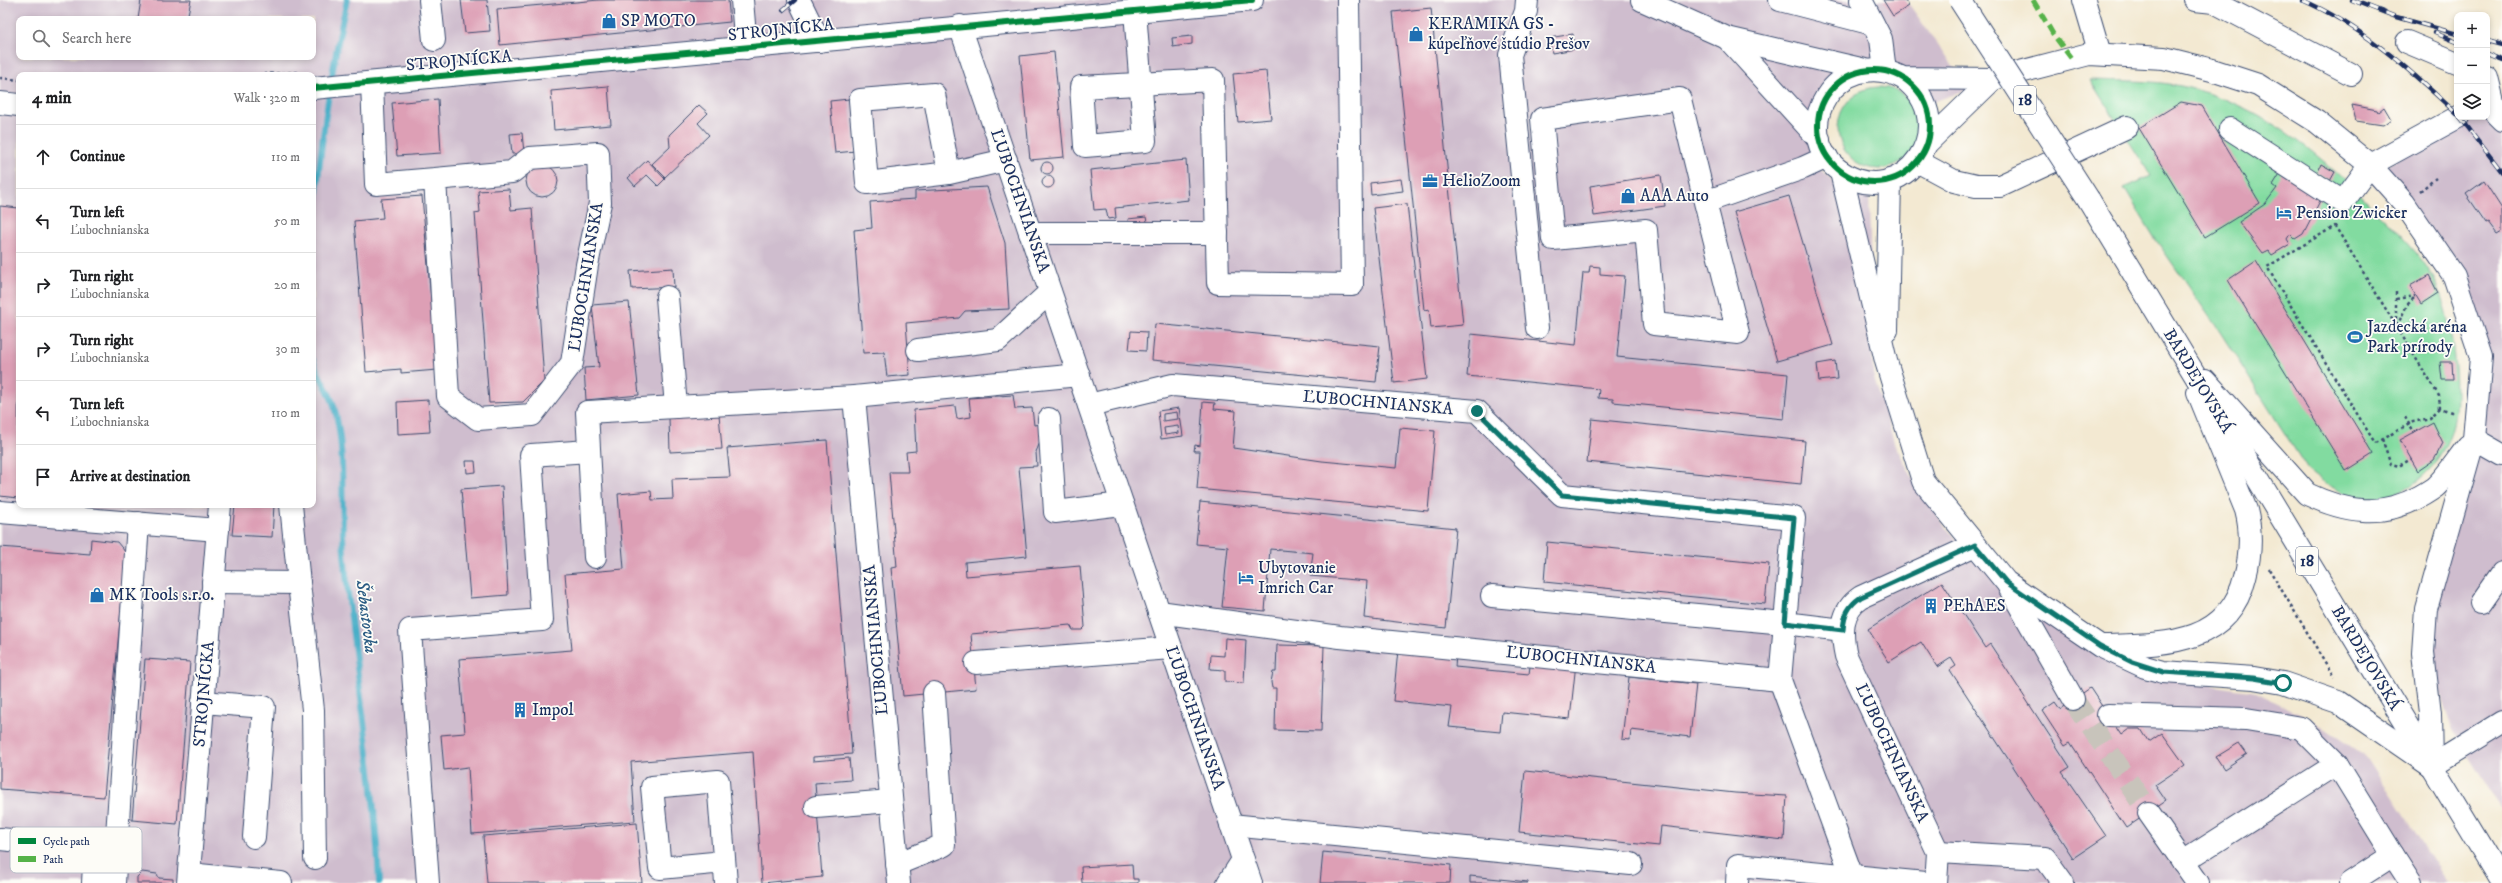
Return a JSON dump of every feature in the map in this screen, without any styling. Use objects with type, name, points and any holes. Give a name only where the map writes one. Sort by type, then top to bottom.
[{"type":"street","name":"STROJNÍCKA","points":[[430,0],[434,40]]},
{"type":"street","points":[[742,0],[746,48]]},
{"type":"street","name":"STROJNÍCKA","points":[[799,0],[819,41]]},
{"type":"street","name":"STROJNÍCKA","points":[[316,80],[372,83],[819,41],[1124,8],[1252,0]]},
{"type":"street","points":[[1124,8],[1141,82],[1213,80],[1218,283],[1352,285],[1348,0]]},
{"type":"street","points":[[1527,0],[1526,11],[1510,55],[1537,328]]},
{"type":"street","points":[[1642,0],[1727,38],[1884,73],[1993,79],[2071,58],[2100,54],[2164,58],[2212,70],[2258,85],[2317,122],[2370,165],[2404,203],[2454,276],[2481,358],[2474,439],[2426,609],[2423,653],[2430,713],[2431,766]]},
{"type":"street","points":[[1780,0],[1873,24]]},
{"type":"street","points":[[1861,0],[1880,39],[1884,73]]},
{"type":"street","name":"BARDEJOVSKÁ","points":[[1960,0],[2089,200],[2502,882]]},
{"type":"street","points":[[2084,0],[2100,54]]},
{"type":"street","points":[[2195,0],[2214,2],[2351,74]]},
{"type":"street","name":"ĽUBOCHNIANSKA","points":[[960,26],[1251,883]]},
{"type":"street","points":[[1727,38],[1829,156],[1864,181],[1890,180],[1902,174],[1993,79]]},
{"type":"street","points":[[2407,42],[2454,62]]},
{"type":"street","points":[[1922,152],[1930,125],[1926,106],[1917,90],[1884,73],[1842,80],[1825,98],[1819,114],[1829,156],[1886,361],[1923,481],[2006,582],[2074,699]]},
{"type":"street","name":"ĽUBOCHNIANSKA","points":[[372,83],[376,184],[512,172],[530,158],[598,153],[600,203],[587,265],[572,363],[532,415],[478,418],[448,396],[435,179]]},
{"type":"street","points":[[2489,84],[2497,115]]},
{"type":"street","points":[[949,173],[934,94],[860,100],[867,183],[949,173],[1006,160]]},
{"type":"street","points":[[1680,99],[1705,202],[1738,333],[1654,324],[1646,230],[1553,239],[1542,119],[1680,99]]},
{"type":"street","points":[[0,103],[16,105]]},
{"type":"street","points":[[2230,129],[2343,202],[2370,165],[2454,119]]},
{"type":"street","points":[[1922,152],[1954,180],[1976,186],[2000,186],[2127,127]]},
{"type":"street","points":[[1705,202],[1803,168],[1829,156]]},
{"type":"street","points":[[1886,361],[1890,180]]},
{"type":"street","points":[[1030,233],[1217,233]]},
{"type":"street","points":[[918,350],[998,340],[1050,292]]},
{"type":"street","points":[[667,297],[676,407]]},
{"type":"street","points":[[2184,357],[2307,494],[2342,508],[2369,512],[2385,510],[2410,501],[2434,488],[2474,439]]},
{"type":"street","points":[[2100,646],[2178,641],[2202,633],[2212,627],[2227,613],[2238,598],[2247,571],[2250,528],[2246,510],[2184,357]]},
{"type":"street","points":[[595,557],[587,412],[854,397],[1079,375]]},
{"type":"street","name":"ĽUBOCHNIANSKA","points":[[1089,405],[1173,385],[1477,411],[1562,495],[1794,518],[1780,680],[1340,637],[1159,612]]},
{"type":"street","name":"ĽUBOCHNIANSKA","points":[[854,397],[898,874]]},
{"type":"street","points":[[1049,419],[1055,512],[1122,504]]},
{"type":"street","points":[[2474,439],[2502,455]]},
{"type":"street","points":[[428,883],[410,630],[542,620],[531,455],[589,451]]},
{"type":"street","name":"STROJNÍCKA","points":[[188,878],[220,508]]},
{"type":"street","points":[[291,508],[313,710],[314,858]]},
{"type":"street","points":[[0,512],[41,510],[134,517],[218,530]]},
{"type":"street","points":[[107,827],[134,517]]},
{"type":"street","name":"ĽUBOCHNIANSKA","points":[[1938,852],[1846,656],[1842,639],[1843,630],[1846,611],[1852,603],[1861,597],[1975,545]]},
{"type":"street","points":[[2480,603],[2502,572]]},
{"type":"street","points":[[213,582],[299,583]]},
{"type":"street","points":[[2006,582],[2100,646],[2145,667],[2163,672],[2254,678],[2283,683],[2338,702],[2431,766]]},
{"type":"street","points":[[1492,596],[1785,623],[1843,630]]},
{"type":"street","points":[[976,663],[1171,648]]},
{"type":"street","points":[[1780,680],[1852,876]]},
{"type":"street","points":[[898,874],[944,845],[934,693]]},
{"type":"street","points":[[203,702],[264,707],[254,837]]},
{"type":"street","points":[[2108,715],[2246,718],[2301,728],[2337,764],[2411,883]]},
{"type":"street","points":[[2431,766],[2502,722]]},
{"type":"street","points":[[2183,862],[2337,764]]},
{"type":"street","points":[[718,781],[725,873],[660,868],[652,787],[718,781]]},
{"type":"street","points":[[816,806],[891,801]]},
{"type":"street","points":[[2148,813],[2198,883]]},
{"type":"street","points":[[1231,825],[1631,864]]},
{"type":"street","points":[[0,839],[10,840]]},
{"type":"street","points":[[1936,883],[1938,852],[2045,858],[2063,883]]},
{"type":"street","points":[[2350,883],[2393,856]]},
{"type":"street","points":[[1228,883],[1243,860]]},
{"type":"street","points":[[1737,883],[1738,865],[1925,883]]},
{"type":"street","points":[[93,883],[97,873]]},
{"type":"street","points":[[111,873],[114,883]]},
{"type":"street","points":[[188,878],[280,883]]},
{"type":"path","points":[[0,78],[16,80]]},
{"type":"path","points":[[2335,226],[2439,396],[2440,408],[2430,418],[2409,424],[2375,443],[2267,267],[2335,226]]},
{"type":"path","points":[[2396,292],[2396,327]]},
{"type":"path","points":[[2396,299],[2416,296],[2407,305],[2396,327]]},
{"type":"path","points":[[2440,408],[2457,414],[2457,408]]},
{"type":"path","points":[[2405,417],[2414,433]]},
{"type":"path","points":[[2382,439],[2391,464],[2399,466],[2411,459]]},
{"type":"path","points":[[2250,543],[2266,563],[2341,688],[2338,702]]},
{"type":"shaded area","points":[[0,0],[1906,0],[1969,89],[1927,104],[1903,77],[1841,74],[1816,165],[1836,184],[1869,193],[1873,374],[1895,445],[1917,486],[1938,517],[1963,549],[2054,622],[2201,684],[2256,692],[2317,723],[2366,756],[2448,883],[0,883]]},
{"type":"shaded area","points":[[2490,118],[2502,118],[2502,810],[2452,730],[2425,643],[2479,388],[2460,302],[2398,209],[2368,179],[2454,119],[2490,120]]},
{"type":"green space","points":[[2090,80],[2147,82],[2181,86],[2210,94],[2262,117],[2286,132],[2331,167],[2408,243],[2431,273],[2436,283],[2447,315],[2454,353],[2456,392],[2453,425],[2445,447],[2438,459],[2423,476],[2408,487],[2393,495],[2379,498],[2365,498],[2337,490],[2308,470],[2220,332],[2154,237],[2124,188],[2151,176]]},
{"type":"green space","points":[[1879,87],[1895,90],[1908,99],[1917,112],[1920,128],[1917,144],[1908,157],[1895,166],[1879,169],[1863,166],[1850,157],[1841,144],[1838,128],[1841,112],[1850,99],[1863,90]]},
{"type":"building","points":[[141,0],[191,0],[188,16],[138,16]]},
{"type":"building","points":[[461,0],[487,0],[490,31],[465,33]]},
{"type":"building","points":[[599,0],[728,0],[730,22],[500,45],[497,9]]},
{"type":"building","points":[[1883,0],[1905,0],[1909,6],[1893,16]]},
{"type":"building","points":[[1431,8],[1463,325],[1431,328],[1429,309],[1424,310],[1393,12]]},
{"type":"building","points":[[1573,34],[1575,49],[1552,53],[1549,38]]},
{"type":"building","points":[[1192,36],[1192,44],[1173,47],[1172,38]]},
{"type":"building","points":[[1054,52],[1064,157],[1030,160],[1020,56]]},
{"type":"building","points":[[1266,71],[1271,119],[1238,122],[1233,74]]},
{"type":"building","points":[[608,86],[611,125],[554,130],[551,91]]},
{"type":"building","points":[[438,99],[441,153],[397,156],[392,103]]},
{"type":"building","points":[[849,99],[855,151],[835,153],[830,101]]},
{"type":"building","points":[[2181,102],[2202,106],[2260,203],[2205,237],[2139,128]]},
{"type":"building","points":[[699,105],[708,113],[698,123],[709,135],[665,177],[652,164],[670,147],[669,135]]},
{"type":"building","points":[[2352,105],[2377,110],[2378,112],[2384,107],[2391,119],[2383,125],[2356,121]]},
{"type":"building","points":[[522,133],[524,153],[512,154],[510,134]]},
{"type":"building","points":[[647,160],[665,179],[658,186],[647,175],[635,186],[628,178]]},
{"type":"building","points":[[1186,160],[1189,200],[1115,208],[1116,218],[1108,219],[1106,209],[1094,210],[1090,170]]},
{"type":"building","points":[[1049,162],[1052,163],[1052,173],[1045,174],[1042,173],[1041,166],[1042,163]]},
{"type":"building","points":[[2321,164],[2335,172],[2330,181],[2317,173]]},
{"type":"building","points":[[539,165],[545,165],[555,172],[558,181],[557,187],[551,194],[545,197],[539,197],[529,190],[526,184],[526,178],[533,168]]},
{"type":"building","name":"Pension Zwicker","points":[[2281,172],[2322,197],[2303,234],[2295,239],[2290,234],[2287,239],[2290,244],[2272,255],[2268,250],[2262,253],[2239,222],[2265,204],[2277,188],[2273,185]]},
{"type":"building","name":"AAA Auto","points":[[1661,175],[1665,206],[1594,216],[1590,186]]},
{"type":"building","points":[[1046,176],[1050,176],[1054,182],[1050,188],[1046,188],[1042,184],[1042,180]]},
{"type":"building","points":[[1401,179],[1403,191],[1371,195],[1370,183]]},
{"type":"building","points":[[2484,181],[2502,209],[2502,231],[2497,234],[2488,222],[2486,223],[2466,194]]},
{"type":"building","points":[[987,187],[1005,243],[1009,309],[965,311],[959,318],[906,323],[910,375],[887,377],[884,352],[863,353],[854,230],[872,228],[870,202],[915,199],[915,191]]},
{"type":"building","points":[[509,189],[511,210],[532,208],[544,381],[523,402],[489,403],[475,213],[480,212],[478,191]]},
{"type":"building","points":[[422,196],[437,370],[401,373],[401,369],[366,372],[354,221],[383,218],[381,199]]},
{"type":"building","points":[[1789,196],[1833,345],[1777,361],[1734,212]]},
{"type":"building","points":[[1407,204],[1427,379],[1394,383],[1373,208]]},
{"type":"building","points":[[0,206],[16,208],[16,498],[0,496]]},
{"type":"building","points":[[1146,217],[1148,226],[1129,229],[1128,219]]},
{"type":"building","points":[[2256,261],[2373,454],[2346,471],[2228,280]]},
{"type":"building","points":[[1590,266],[1600,267],[1600,274],[1625,276],[1617,357],[1788,374],[1784,419],[1613,402],[1613,399],[1598,398],[1599,389],[1467,376],[1471,334],[1576,345],[1583,273],[1589,273]]},
{"type":"building","points":[[673,268],[674,287],[632,289],[630,271]]},
{"type":"building","points":[[2429,275],[2438,293],[2421,304],[2410,286]]},
{"type":"building","points":[[629,302],[639,395],[586,400],[584,368],[599,367],[592,305]]},
{"type":"building","points":[[1155,324],[1380,346],[1376,382],[1152,360]]},
{"type":"building","points":[[1131,331],[1147,332],[1146,351],[1129,350]]},
{"type":"building","points":[[1835,361],[1837,379],[1819,381],[1817,364]]},
{"type":"building","points":[[2440,362],[2452,362],[2453,380],[2442,380]]},
{"type":"building","points":[[1013,395],[1015,409],[1032,408],[1034,425],[1040,424],[1040,442],[1036,452],[1037,466],[1019,467],[1027,556],[965,562],[966,576],[1080,566],[1085,627],[1082,630],[1073,630],[1070,625],[971,634],[976,689],[903,696],[891,568],[897,567],[889,472],[908,472],[906,452],[916,451],[914,410],[955,406],[957,419],[971,417],[969,398]]},
{"type":"building","points":[[428,400],[430,432],[398,434],[397,402]]},
{"type":"building","points":[[1203,402],[1215,403],[1214,409],[1236,411],[1233,448],[1322,461],[1396,468],[1400,428],[1435,431],[1428,511],[1197,489],[1200,451],[1194,451],[1195,445],[1200,446]]},
{"type":"building","points":[[1179,408],[1183,436],[1161,439],[1158,411]],"holes":[[[1177,412],[1178,419],[1163,421],[1163,414]],[[1178,426],[1179,433],[1165,435],[1164,428]]]},
{"type":"building","points":[[719,414],[722,449],[670,452],[669,418]]},
{"type":"building","points":[[1592,419],[1805,441],[1801,484],[1587,462]]},
{"type":"building","points":[[2433,422],[2443,443],[2434,460],[2418,471],[2400,440]]},
{"type":"building","points":[[827,440],[852,754],[813,757],[813,761],[849,758],[851,780],[815,783],[822,877],[762,883],[753,752],[631,762],[635,821],[472,834],[468,767],[444,770],[441,735],[465,733],[459,659],[572,650],[565,574],[624,569],[618,494],[651,491],[652,500],[673,499],[672,479],[730,477],[727,448]]},
{"type":"building","points":[[466,461],[475,461],[476,472],[467,473]]},
{"type":"building","points":[[502,486],[508,595],[470,598],[461,489]]},
{"type":"building","points":[[1200,502],[1456,528],[1446,628],[1364,618],[1367,581],[1310,576],[1313,553],[1270,549],[1265,611],[1222,607],[1228,547],[1196,544]]},
{"type":"building","points":[[235,508],[274,508],[272,537],[232,535]]},
{"type":"building","points":[[91,539],[117,542],[126,553],[104,797],[0,789],[0,547],[90,554]]},
{"type":"building","points":[[1547,542],[1769,564],[1765,604],[1544,582]]},
{"type":"building","points":[[1942,582],[1985,648],[1990,644],[2070,767],[2062,772],[2106,836],[2073,858],[1950,670],[1956,666],[1951,658],[1937,667],[1921,642],[1889,662],[1868,629]]},
{"type":"building","points":[[1225,638],[1246,640],[1244,683],[1225,682],[1225,670],[1210,669],[1211,655],[1224,656]]},
{"type":"building","points":[[1277,645],[1324,646],[1321,731],[1275,730],[1276,688],[1272,688],[1271,682],[1273,672],[1276,672]]},
{"type":"building","points":[[1398,650],[1456,655],[1455,667],[1529,674],[1531,659],[1576,663],[1570,719],[1502,712],[1500,732],[1449,727],[1452,707],[1393,701]]},
{"type":"building","points":[[145,659],[190,662],[177,824],[132,820]]},
{"type":"building","points":[[1629,677],[1696,684],[1690,737],[1631,730],[1630,740],[1622,739]]},
{"type":"building","points":[[2090,688],[2121,735],[2129,729],[2141,729],[2149,742],[2162,733],[2185,765],[2155,785],[2166,801],[2126,828],[2070,743],[2065,746],[2042,711],[2055,702],[2060,709]]},
{"type":"building","points":[[2239,743],[2247,754],[2224,769],[2216,757]]},
{"type":"building","points":[[1525,771],[1735,793],[1787,796],[1784,840],[1661,826],[1659,846],[1519,832]]},
{"type":"building","points":[[637,823],[642,883],[487,883],[483,836]]},
{"type":"building","points":[[1323,852],[1451,865],[1450,883],[1320,883]]},
{"type":"building","points":[[1132,864],[1133,879],[1138,879],[1138,883],[1082,883],[1081,867]]},
{"type":"building","points":[[142,872],[157,874],[159,878],[173,879],[173,883],[137,883],[137,877]]},
{"type":"building","points":[[1470,876],[1528,882],[1528,883],[1470,883]]},
{"type":"waterway","name":"Šebastovka","points":[[316,200],[330,87],[347,0]]},
{"type":"waterway","name":"Šebastovka","points":[[316,367],[334,406],[341,445],[343,544],[369,763],[377,843],[379,883]]},
{"type":"tunnel","points":[[2073,699],[2149,813]]},
{"type":"railway","points":[[783,10],[795,0]]},
{"type":"railway","points":[[2302,0],[2324,10],[2365,36],[2422,82],[2454,111]]},
{"type":"railway","points":[[2352,0],[2396,17],[2454,33]]},
{"type":"railway","points":[[2435,33],[2454,41]]},
{"type":"railway","points":[[2490,42],[2502,45]]},
{"type":"railway","points":[[2490,55],[2502,60]]},
{"type":"railway","points":[[2462,120],[2502,172]]},
{"type":"marked path","points":[[2033,0],[2053,34],[2071,58]]},
{"type":"cycle path","points":[[316,88],[1252,0]]},
{"type":"cycle path","points":[[1874,70],[1895,74],[1914,86],[1926,105],[1930,126],[1926,147],[1914,166],[1895,178],[1874,182],[1853,178],[1834,166],[1822,147],[1818,126],[1822,105],[1834,86],[1853,74],[1874,70]]},
{"type":"place","name":"SP MOTO","points":[[609,21]]},
{"type":"place","name":"KERAMIKA GS - kúpeľňové štúdio Prešov","points":[[1416,34]]},
{"type":"place","name":"HelioZoom","points":[[1430,181]]},
{"type":"place","name":"AAA Auto","points":[[1628,196]]},
{"type":"place","name":"Pension Zwicker","points":[[2284,213]]},
{"type":"place","name":"Jazdecká aréna Park prírody","points":[[2355,337]]},
{"type":"place","name":"Ubytovanie Imrich Car","points":[[1246,578]]},
{"type":"place","name":"MK Tools s.r.o.","points":[[97,595]]},
{"type":"place","name":"PEhAES","points":[[1931,606]]},
{"type":"place","name":"Impol","points":[[520,710]]},
{"type":"route","points":[[1477,411],[1562,495],[1794,518],[1785,623],[1843,630],[1843,622],[1846,611],[1852,603],[1861,597],[1975,545],[2006,582],[2100,646],[2132,662],[2163,672],[2254,678],[2283,683]]}]
